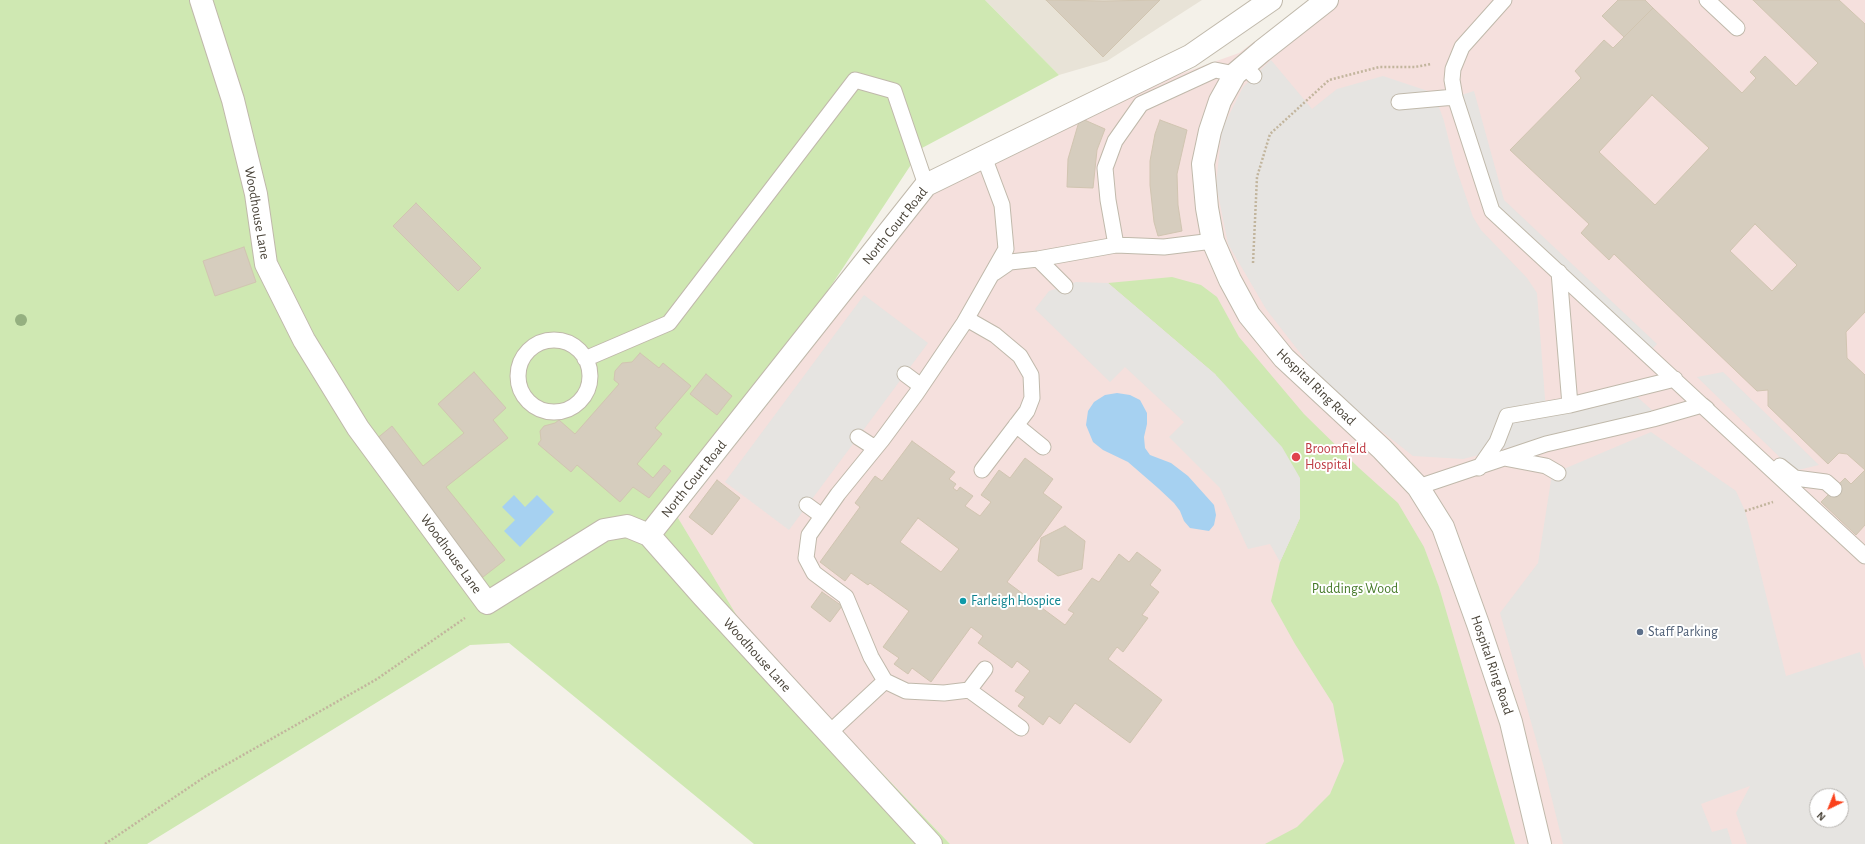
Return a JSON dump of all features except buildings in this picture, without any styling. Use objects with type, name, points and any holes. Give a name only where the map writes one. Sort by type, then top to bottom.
[{"type":"street","name":"Woodhouse Lane","points":[[201,0],[233,100],[256,194],[266,264],[304,340],[358,428],[487,603],[604,530],[627,526],[650,535],[702,595],[828,734],[931,844]]},
{"type":"street","name":"North Court Road","points":[[650,535],[926,185],[1190,56],[1271,0]]},
{"type":"street","name":"Hospital Ring Road","points":[[1327,0],[1245,72],[1220,101],[1210,131],[1203,164],[1207,208],[1213,241],[1230,280],[1249,315],[1284,358],[1382,449],[1418,487],[1443,527],[1511,722],[1540,844]]},
{"type":"lane","points":[[1504,0],[1462,46],[1456,60],[1452,80],[1455,97],[1492,211],[1864,555]]},
{"type":"lane","points":[[1707,0],[1737,28]]},
{"type":"lane","points":[[1116,245],[1108,200],[1105,168],[1115,141],[1141,104],[1215,70],[1245,72]]},
{"type":"lane","points":[[585,359],[669,323],[855,80],[894,91],[926,185]]},
{"type":"lane","points":[[1399,102],[1455,97]]},
{"type":"lane","points":[[984,156],[1002,205],[1006,249],[967,319],[921,386],[809,535],[806,558],[814,573],[846,597],[871,657],[885,681],[906,690],[944,693],[969,690],[1021,728]]},
{"type":"lane","points":[[992,274],[1010,262],[1038,259],[1116,245],[1164,247],[1213,241]]},
{"type":"lane","points":[[1038,259],[1065,286]]},
{"type":"lane","points":[[1558,272],[1570,405]]},
{"type":"lane","points":[[967,319],[996,335],[1020,356],[1031,375],[1032,398],[1027,411],[982,470]]},
{"type":"lane","points":[[555,340],[567,343],[578,350],[585,359],[589,370],[589,381],[586,392],[579,402],[570,409],[553,412],[536,408],[527,401],[521,391],[518,379],[519,367],[524,356],[532,347],[543,342],[555,340]]},
{"type":"lane","points":[[905,374],[921,386]]},
{"type":"lane","points":[[1479,468],[1497,442],[1507,416],[1570,405],[1675,379]]},
{"type":"lane","points":[[1418,487],[1479,468],[1503,458],[1546,444],[1653,419],[1702,405]]},
{"type":"lane","points":[[1702,405],[1795,478],[1826,482],[1834,489]]},
{"type":"lane","points":[[1016,426],[1043,447]]},
{"type":"lane","points":[[858,437],[875,448]]},
{"type":"lane","points":[[1503,458],[1546,466],[1558,472]]},
{"type":"lane","points":[[807,505],[822,516]]},
{"type":"lane","points":[[969,690],[985,669]]},
{"type":"lane","points":[[828,734],[885,681]]},
{"type":"path","points":[[1230,280],[1252,269],[1257,177],[1270,134],[1329,80],[1379,67],[1415,67],[1456,60]]},
{"type":"path","points":[[105,844],[206,776],[377,679],[487,603]]},
{"type":"shaded area","points":[[985,0],[1202,0],[1107,61],[1059,75]]},
{"type":"shaded area","name":"Broomfield Hospital","points":[[1311,0],[1865,0],[1865,844],[950,844],[746,631],[705,572],[678,518],[774,396],[826,321],[930,191],[1057,126],[1180,74],[1239,53]]},
{"type":"shaded area","points":[[1271,60],[1312,109],[1337,89],[1383,76],[1428,91],[1436,99],[1444,121],[1455,165],[1473,217],[1481,230],[1527,278],[1537,293],[1546,412],[1634,394],[1653,411],[1463,459],[1413,456],[1370,422],[1311,367],[1266,309],[1228,244],[1216,184],[1222,129],[1243,87]]},
{"type":"shaded area","points":[[1474,91],[1504,200],[1657,344],[1647,354],[1492,211],[1455,97]]},
{"type":"shaded area","points":[[1076,282],[1108,283],[1215,374],[1282,447],[1300,478],[1300,518],[1280,562],[1270,544],[1248,549],[1220,488],[1169,437],[1184,422],[1125,367],[1110,382],[1035,309],[1049,291]]},
{"type":"shaded area","points":[[864,295],[928,343],[789,530],[725,482]]},
{"type":"shaded area","points":[[1723,372],[1819,465],[1794,471],[1697,377]]},
{"type":"shaded area","name":"Staff Parking","points":[[1651,432],[1736,491],[1745,511],[1786,676],[1860,652],[1865,670],[1865,844],[1747,844],[1736,813],[1750,786],[1701,804],[1712,832],[1727,828],[1732,844],[1563,844],[1545,771],[1500,613],[1538,563],[1552,474]]},
{"type":"green space","points":[[0,0],[985,0],[1059,75],[922,148],[678,518],[746,631],[950,844],[754,844],[509,643],[470,645],[147,844],[0,844]]},
{"type":"green space","name":"Puddings Wood","points":[[1172,277],[1201,285],[1217,297],[1239,337],[1304,414],[1359,468],[1398,503],[1424,547],[1439,587],[1515,844],[1265,844],[1297,827],[1330,794],[1344,761],[1333,704],[1295,644],[1271,601],[1280,562],[1300,518],[1215,374],[1108,283]]},
{"type":"water","points":[[1117,393],[1130,395],[1140,400],[1147,413],[1147,424],[1144,437],[1145,448],[1150,455],[1171,463],[1188,476],[1214,505],[1216,515],[1214,525],[1209,531],[1190,528],[1184,521],[1180,511],[1174,503],[1158,488],[1128,462],[1103,450],[1093,442],[1086,425],[1088,411],[1094,402],[1105,395]]},
{"type":"water","points":[[514,495],[525,507],[537,495],[554,512],[520,547],[504,531],[515,520],[502,507]]},
{"type":"place","name":"Broomfield Hospital","points":[[1296,457]]},
{"type":"place","name":"Farleigh Hospice","points":[[963,601]]},
{"type":"place","name":"Staff Parking","points":[[1640,632]]}]
